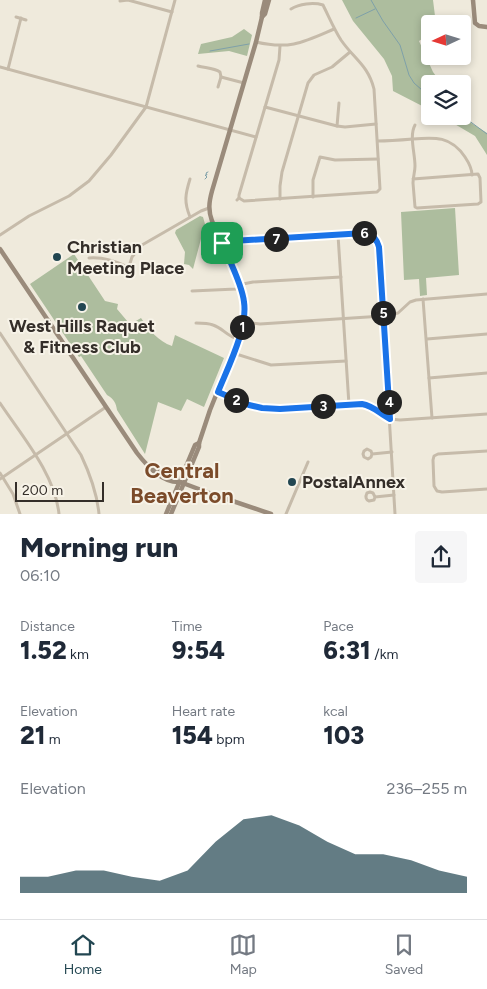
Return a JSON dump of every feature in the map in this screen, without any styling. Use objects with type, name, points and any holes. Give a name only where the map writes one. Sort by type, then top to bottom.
[{"type":"main road","points":[[171,514],[195,445],[199,443],[243,322],[244,304],[240,287],[212,221],[209,208],[212,191],[256,42],[266,0]]},
{"type":"main road","points":[[473,0],[477,25],[487,27]]},
{"type":"main road","points":[[0,249],[146,464],[154,470],[158,469],[177,478],[182,483],[271,514]]},
{"type":"main road","points":[[166,514],[182,483]]},
{"type":"street","points":[[120,1],[128,0],[172,12]]},
{"type":"street","points":[[0,235],[29,216],[69,196],[89,181],[111,155],[146,107],[175,0]]},
{"type":"street","points":[[280,46],[279,60],[238,199],[244,201],[280,199],[380,191],[374,89],[369,75],[334,29],[324,6],[321,4],[297,5],[291,9]]},
{"type":"street","points":[[16,17],[26,20]]},
{"type":"street","points":[[8,69],[21,18]]},
{"type":"street","points":[[256,42],[280,46],[302,43],[334,29]]},
{"type":"street","points":[[280,199],[282,172],[308,83],[314,75],[332,67],[350,52]]},
{"type":"street","points":[[198,66],[220,72],[221,77],[218,87]]},
{"type":"street","points":[[0,67],[256,137]]},
{"type":"street","points":[[221,77],[244,83]]},
{"type":"street","points":[[337,126],[339,103]]},
{"type":"street","points":[[265,107],[337,126],[376,124]]},
{"type":"street","points":[[413,180],[476,174],[480,176],[481,202],[478,204],[417,208],[415,206],[413,180],[415,167],[413,129],[415,125]]},
{"type":"street","points":[[377,141],[436,138],[445,140],[462,152],[470,164],[472,175]]},
{"type":"street","points":[[314,197],[313,180],[320,158],[335,160],[378,159]]},
{"type":"street","points":[[190,179],[185,200],[190,218]]},
{"type":"street","points":[[127,273],[132,257],[142,245],[209,208]]},
{"type":"street","points":[[222,243],[365,233],[374,236],[377,240],[379,247],[395,514]]},
{"type":"street","points":[[338,235],[349,405]]},
{"type":"street","points":[[89,258],[100,257],[128,267]]},
{"type":"street","points":[[192,291],[236,289],[247,283],[254,282],[341,276]]},
{"type":"street","points":[[243,322],[260,324],[383,316],[398,313],[410,302],[416,300],[487,294]]},
{"type":"street","points":[[424,299],[432,418]]},
{"type":"street","points":[[196,323],[211,324],[227,335],[238,339]]},
{"type":"street","points":[[0,333],[81,454],[95,490],[99,514]]},
{"type":"street","points":[[427,339],[487,334]]},
{"type":"street","points":[[233,353],[271,365],[346,361]]},
{"type":"street","points":[[429,378],[487,374]]},
{"type":"street","points":[[218,392],[249,405],[262,408],[280,409],[368,405],[390,419],[400,420],[487,414]]},
{"type":"street","points":[[0,403],[45,471],[52,485],[59,514]]},
{"type":"street","points":[[380,412],[389,405]]},
{"type":"street","points":[[20,514],[13,494],[1,476],[106,407]]},
{"type":"street","points":[[487,451],[436,455],[433,460],[433,474],[437,491],[487,489]]},
{"type":"street","points":[[372,454],[392,452]]},
{"type":"street","points":[[286,514],[308,462]]},
{"type":"street","points":[[375,497],[394,495]]},
{"type":"green space","points":[[342,0],[433,0],[435,15],[421,15],[421,40],[419,41],[421,45],[421,65],[430,65],[435,75],[421,75],[421,105],[393,91],[392,76],[384,59],[353,21]]},
{"type":"green space","points":[[244,29],[252,35],[247,56],[229,51],[198,54],[201,44],[232,37]]},
{"type":"green space","points":[[471,123],[487,133],[487,155],[475,136],[456,125],[471,125]]},
{"type":"green space","points":[[455,208],[459,275],[426,278],[427,295],[420,296],[419,279],[404,280],[401,212]]},
{"type":"green space","points":[[200,216],[203,217],[205,224],[193,269],[189,265],[184,264],[185,252],[175,233],[176,230]]},
{"type":"green space","points":[[74,254],[105,301],[118,304],[117,309],[129,325],[141,318],[155,335],[167,344],[172,346],[175,335],[224,358],[204,407],[187,399],[181,411],[158,402],[145,454],[117,410],[114,401],[107,395],[81,356],[79,357],[30,284]]},
{"type":"waterway","points":[[371,0],[400,45],[409,75],[421,89]]},
{"type":"waterway","points":[[356,18],[375,9]]},
{"type":"waterway","points":[[210,51],[249,44]]},
{"type":"waterway","points":[[471,122],[487,134]]},
{"type":"waterway","points":[[205,179],[207,177],[205,175],[208,172]]},
{"type":"place","name":"Christian Meeting Place","points":[[57,257]]},
{"type":"place","name":"West Hills Raquet & Fitness Club","points":[[82,307]]},
{"type":"place","name":"PostalAnnex","points":[[292,482]]},
{"type":"district","name":"Central Beaverton","points":[[182,482]]},
{"type":"route","points":[[365,233],[374,236],[379,247],[390,419],[372,407],[362,404],[280,409],[262,408],[249,405],[218,392],[238,339],[245,313],[243,295],[222,243],[365,233]]}]
